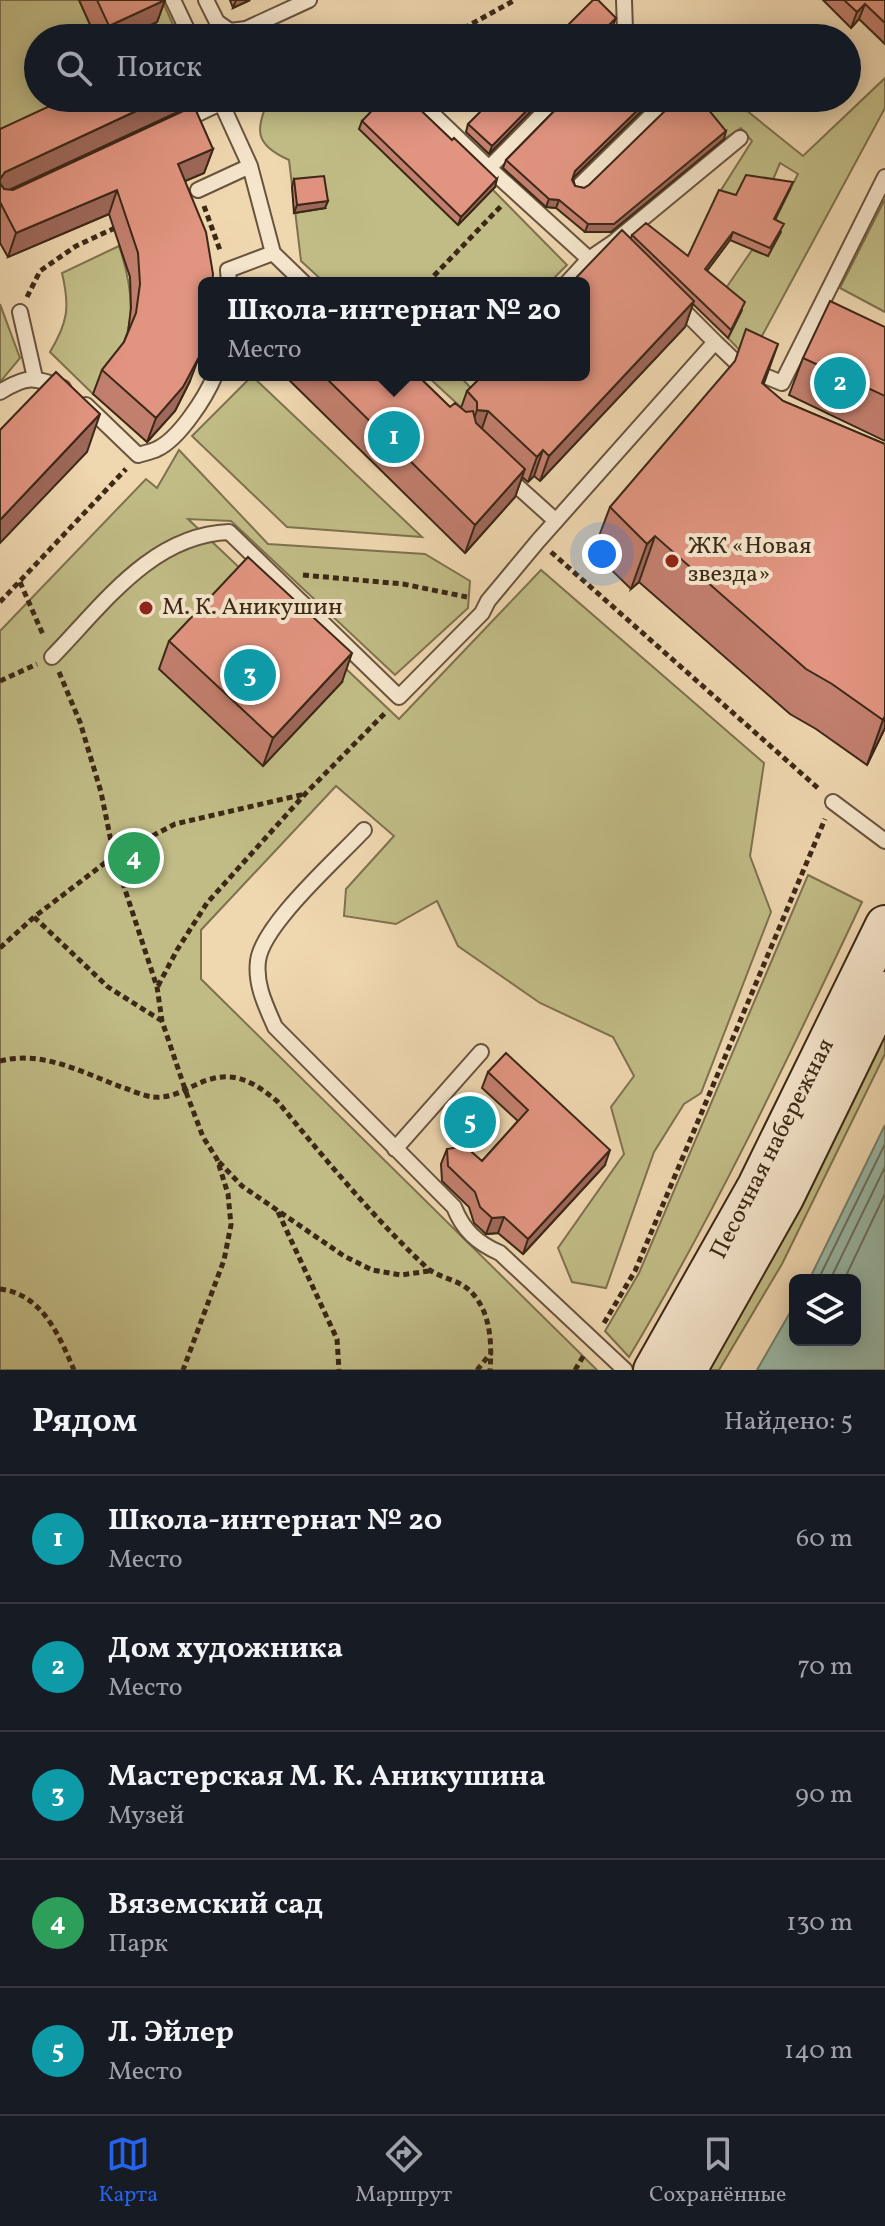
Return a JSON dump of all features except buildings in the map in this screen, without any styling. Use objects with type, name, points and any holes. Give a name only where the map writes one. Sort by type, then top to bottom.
[{"type":"main road","name":"Песочная набережная","points":[[653,1370],[757,1186],[885,925]]},
{"type":"main road","name":"Песочная набережная","points":[[687,1370],[784,1198],[885,991]]},
{"type":"lane","points":[[173,0],[184,24]]},
{"type":"lane","points":[[206,0],[220,24]]},
{"type":"lane","points":[[257,24],[309,0]]},
{"type":"lane","points":[[624,0],[625,24]]},
{"type":"lane","points":[[166,129],[199,112]]},
{"type":"lane","points":[[228,112],[250,166],[273,253],[298,277]]},
{"type":"lane","points":[[431,112],[589,259]]},
{"type":"lane","points":[[489,168],[544,112]]},
{"type":"lane","points":[[579,186],[655,112]]},
{"type":"lane","points":[[572,277],[589,259],[740,138]]},
{"type":"lane","points":[[198,190],[250,166]]},
{"type":"lane","points":[[775,398],[885,177]]},
{"type":"lane","points":[[614,242],[625,253]]},
{"type":"lane","points":[[228,276],[273,253]]},
{"type":"lane","points":[[670,297],[740,366],[782,383]]},
{"type":"lane","points":[[20,312],[35,378]]},
{"type":"lane","points":[[52,657],[140,566],[173,546],[207,533],[229,532],[399,697],[482,613],[488,601],[538,541],[715,342]]},
{"type":"lane","points":[[0,392],[18,381],[35,378],[63,388],[138,455],[156,450],[171,439],[190,416],[211,381]]},
{"type":"lane","points":[[494,464],[556,521]]},
{"type":"lane","points":[[833,802],[885,841]]},
{"type":"lane","points":[[364,830],[273,927],[258,959],[260,994],[275,1027],[454,1207],[459,1221],[471,1236],[500,1253],[625,1370]]},
{"type":"lane","points":[[395,1149],[481,1052]]},
{"type":"path","points":[[471,24],[515,0]]},
{"type":"path","points":[[198,190],[228,276]]},
{"type":"path","points":[[433,277],[515,192]]},
{"type":"path","points":[[20,312],[40,271],[76,246],[130,221]]},
{"type":"path","points":[[0,602],[138,455]]},
{"type":"path","points":[[538,541],[833,802],[635,1271],[575,1370]]},
{"type":"path","points":[[270,572],[403,584],[488,601]]},
{"type":"path","points":[[20,582],[80,722],[101,792],[114,856],[157,987],[162,1021],[203,1137],[217,1159],[242,1186],[344,1256],[372,1270],[401,1275],[430,1271],[452,1278],[473,1293],[486,1314],[492,1352],[490,1370]]},
{"type":"path","points":[[0,681],[52,657]]},
{"type":"path","points":[[157,987],[207,903],[306,793],[399,697]]},
{"type":"path","points":[[0,948],[34,917],[114,856],[175,824],[306,793]]},
{"type":"path","points":[[34,917],[108,987],[162,1021]]},
{"type":"path","points":[[0,1061],[17,1057],[55,1061],[152,1097],[186,1092],[211,1079],[234,1076],[260,1087],[278,1102],[377,1219],[430,1271]]},
{"type":"path","points":[[183,1370],[224,1260],[231,1225],[228,1194],[217,1159]]},
{"type":"path","points":[[276,1209],[337,1339],[339,1370]]},
{"type":"path","points":[[0,1289],[17,1291],[46,1316],[74,1370]]},
{"type":"path","points":[[477,1370],[492,1352]]},
{"type":"shaded area","points":[[0,0],[79,0],[90,24],[24,24],[24,112],[81,112],[0,149]]},
{"type":"shaded area","points":[[146,0],[162,0],[173,24],[152,24],[156,22]]},
{"type":"shaded area","points":[[885,78],[885,108],[749,360],[728,338],[742,310],[722,294],[752,250],[768,256],[780,232],[771,227],[798,174],[780,163],[770,187],[733,203],[716,198],[752,141],[741,128],[724,139],[702,112],[748,112],[803,156],[849,112],[861,112],[861,101]]},
{"type":"shaded area","points":[[264,112],[405,112],[492,189],[567,265],[555,277],[318,277],[301,261],[289,160],[263,142]]},
{"type":"shaded area","points":[[885,199],[885,312],[840,288]]},
{"type":"shaded area","points":[[119,246],[130,288],[129,324],[117,358],[93,394],[50,352],[66,314],[62,273]]},
{"type":"shaded area","points":[[0,304],[20,358],[0,382]]},
{"type":"shaded area","points":[[247,381],[257,381],[422,537],[287,527],[192,436]]},
{"type":"shaded area","points":[[433,381],[464,381],[478,396],[464,410]]},
{"type":"shaded area","points":[[179,450],[268,544],[425,554],[470,581],[468,608],[395,675],[231,521],[188,519],[399,719],[541,570],[764,763],[750,856],[771,912],[701,1093],[684,1104],[654,1152],[606,1288],[572,1282],[558,1248],[624,1154],[611,1107],[634,1076],[613,1037],[540,1003],[458,946],[437,901],[396,924],[344,916],[346,889],[394,836],[336,786],[201,930],[201,979],[597,1370],[0,1370],[0,631],[146,479],[157,488]]},
{"type":"shaded area","points":[[808,875],[862,902],[722,1189],[629,1357],[605,1331],[639,1273]]},
{"type":"shaded area","points":[[885,1025],[885,1054],[782,1264],[719,1370],[703,1370]]},
{"type":"water","points":[[885,1125],[885,1370],[757,1370],[789,1314],[789,1346],[861,1346],[861,1274],[812,1274]]},
{"type":"place","name":"Дом художника","points":[[840,383]]},
{"type":"place","name":"Школа-интернат № 20","points":[[394,437]]},
{"type":"place","name":"ЖК «Новая звезда»","points":[[672,561]]},
{"type":"place","name":"М. К. Аникушин","points":[[146,608]]},
{"type":"place","name":"Мастерская М. К. Аникушина","points":[[250,675]]},
{"type":"place","name":"Вяземский сад","points":[[134,858]]},
{"type":"place","name":"Л. Эйлер","points":[[470,1122]]}]
